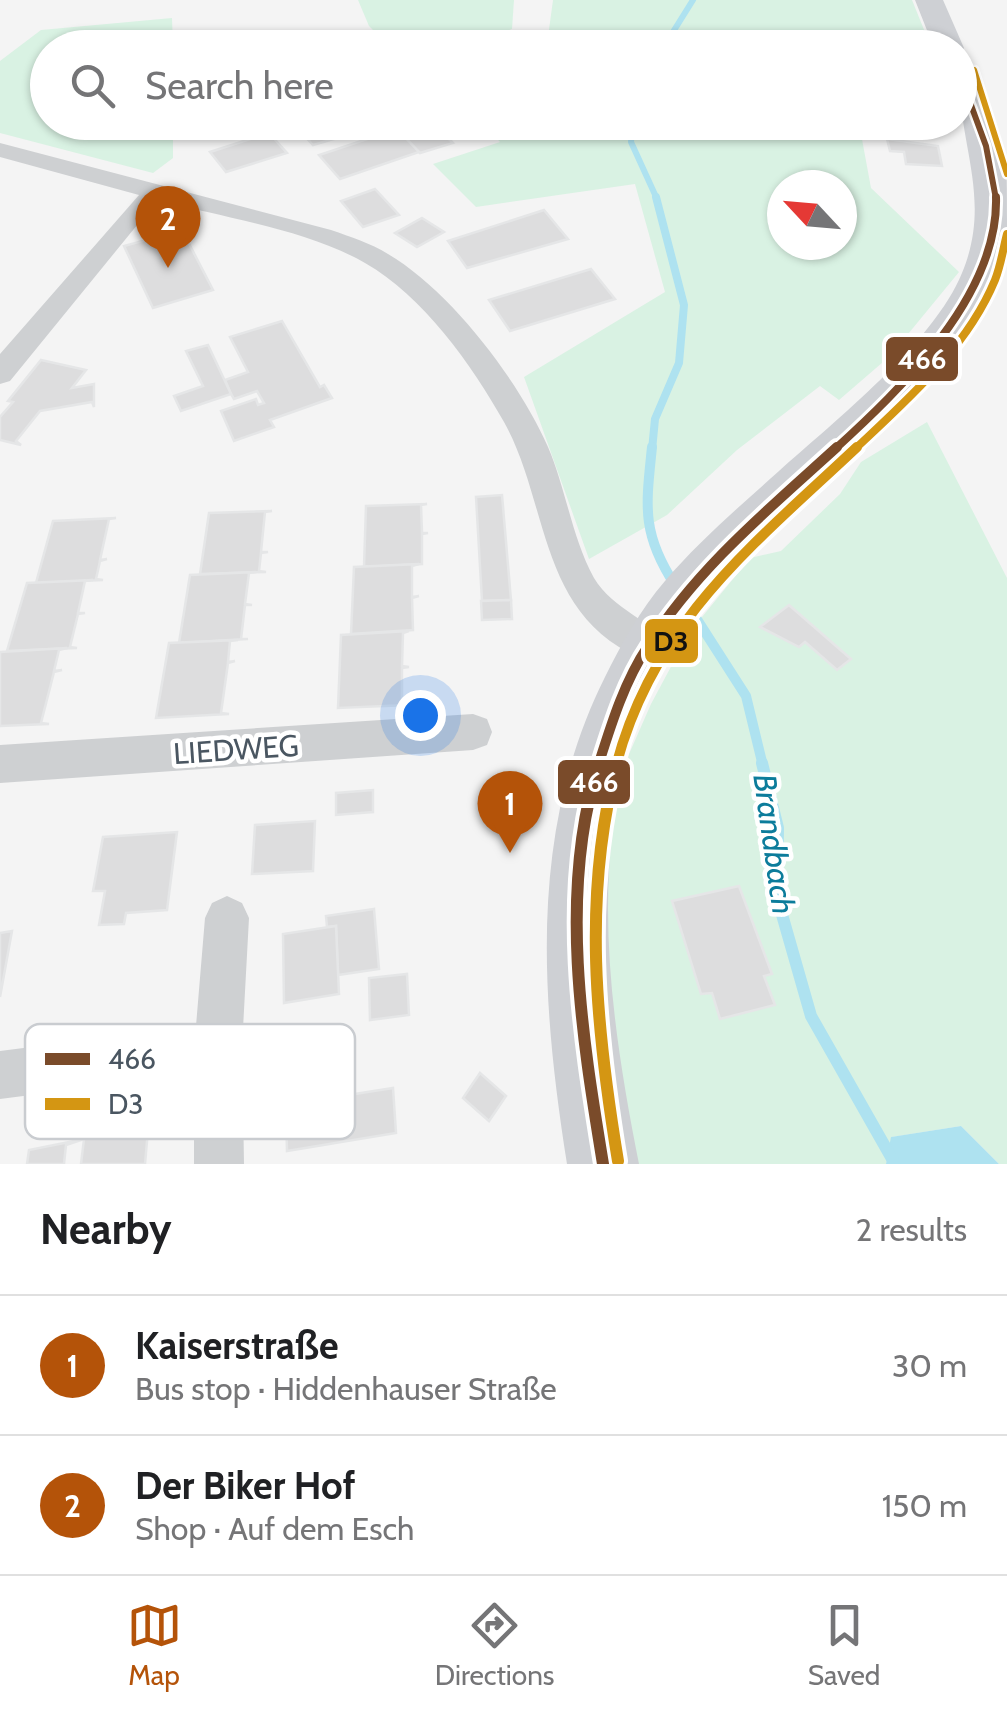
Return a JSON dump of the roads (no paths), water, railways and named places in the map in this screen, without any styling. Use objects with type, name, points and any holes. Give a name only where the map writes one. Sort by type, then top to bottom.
[{"type":"main road","points":[[929,0],[942,30]]},
{"type":"main road","points":[[603,1164],[580,1008],[576,869],[588,803],[624,692],[668,616],[737,536],[926,356],[957,318],[978,280],[1001,219],[987,144],[977,118]]},
{"type":"street","points":[[0,150],[358,248],[390,266],[479,362],[508,402],[531,445],[580,583],[592,605],[668,616]]},
{"type":"street","points":[[0,374],[133,214],[157,192]]},
{"type":"street","name":"LIEDWEG","points":[[0,764],[472,732]]},
{"type":"street","points":[[220,1024],[228,918]]},
{"type":"street","points":[[0,1075],[25,1072]]},
{"type":"street","points":[[219,1139],[219,1164]]},
{"type":"water","points":[[961,1126],[999,1164],[886,1164],[891,1137]]},
{"type":"waterway","name":"Brandbach","points":[[674,30],[693,0]]},
{"type":"waterway","name":"Brandbach","points":[[631,140],[657,199]]},
{"type":"waterway","name":"Brandbach","points":[[652,450],[655,419],[679,363],[684,305],[656,197]]},
{"type":"waterway","name":"Brandbach","points":[[652,447],[648,519],[656,550],[675,585]]},
{"type":"waterway","name":"Brandbach","points":[[689,607],[746,696],[763,766]]},
{"type":"waterway","name":"Brandbach","points":[[762,763],[778,828],[777,897],[811,1016],[895,1164]]},
{"type":"place","name":"Der Biker Hof","points":[[168,268]]},
{"type":"place","name":"Kaiserstraße","points":[[510,853]]}]
